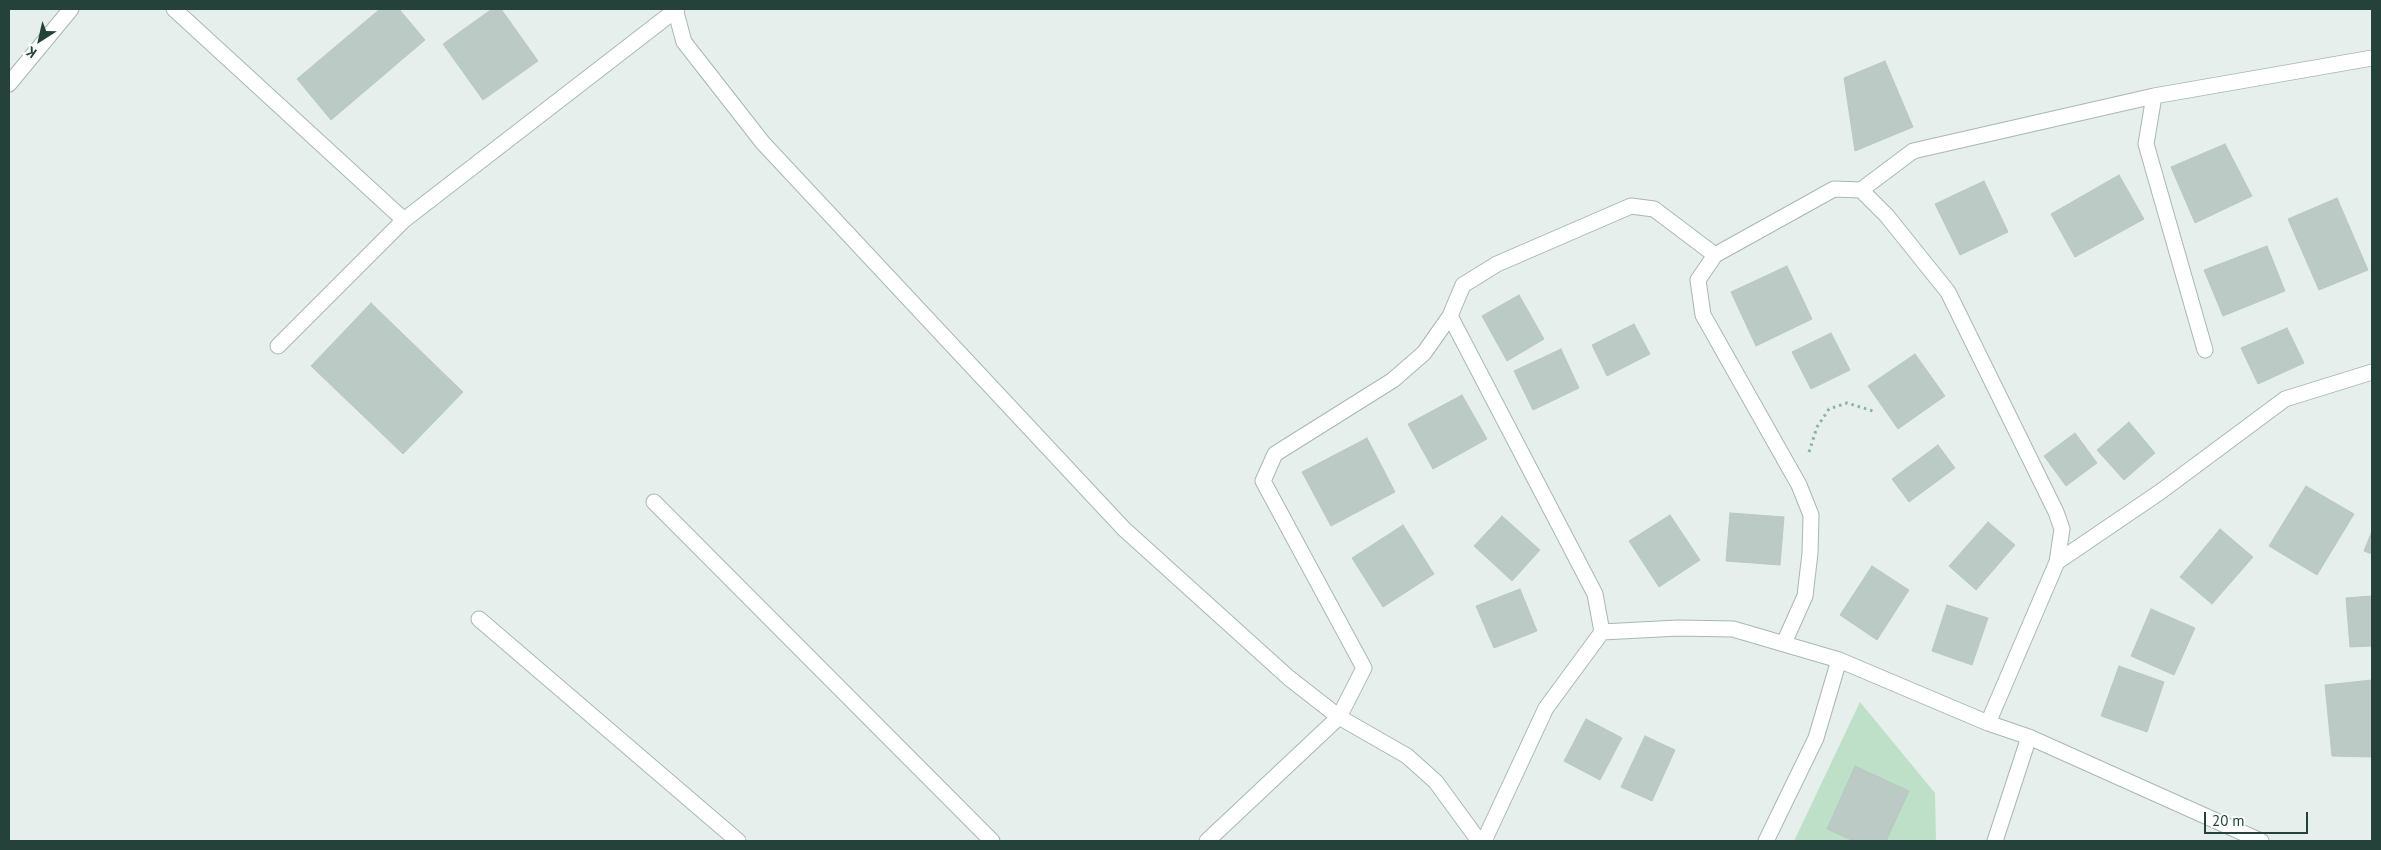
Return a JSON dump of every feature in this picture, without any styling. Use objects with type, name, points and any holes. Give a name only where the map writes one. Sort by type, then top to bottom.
[{"type":"street","points":[[9,84],[71,9]]},
{"type":"street","points":[[174,9],[404,220]]},
{"type":"street","points":[[278,346],[404,220],[676,9],[684,42],[763,143],[1124,530],[1289,678],[1339,717],[1375,736],[1414,762],[1436,782],[1479,841]]},
{"type":"street","points":[[1861,190],[1913,150],[2154,96],[2372,58]]},
{"type":"street","points":[[2154,96],[2146,144],[2205,350]]},
{"type":"street","points":[[1784,643],[1805,596],[1810,554],[1811,515],[1799,485],[1703,315],[1698,280],[1715,255],[1834,188],[1861,190],[1887,216],[1948,292],[2056,512],[2062,529],[2057,562],[1988,722]]},
{"type":"street","points":[[1207,841],[1339,717],[1364,668],[1263,481],[1275,454],[1393,380],[1424,353],[1450,316],[1463,285],[1497,264],[1631,206],[1654,209],[1715,255]]},
{"type":"street","points":[[1450,316],[1595,594],[1602,632],[1546,708],[1484,841]]},
{"type":"street","points":[[2057,562],[2160,492],[2285,399],[2372,372]]},
{"type":"street","points":[[654,502],[992,841]]},
{"type":"street","points":[[478,619],[738,841]]},
{"type":"street","points":[[1602,632],[1678,628],[1733,629],[1839,660],[2029,737],[2260,841]]},
{"type":"street","points":[[1766,841],[1816,738],[1839,660]]},
{"type":"street","points":[[1995,841],[2029,737]]},
{"type":"path","points":[[1799,485],[1816,427],[1829,409],[1847,403],[1873,411]]},
{"type":"green space","points":[[1860,702],[1935,793],[1936,841],[1794,841]]},
{"type":"building","points":[[380,9],[399,9],[425,40],[331,120],[297,79]]},
{"type":"building","points":[[492,9],[501,9],[538,61],[483,100],[443,44]]},
{"type":"building","points":[[1885,61],[1913,127],[1855,151],[1844,78]]},
{"type":"building","points":[[2225,144],[2252,196],[2195,223],[2171,167]]},
{"type":"building","points":[[2119,175],[2144,219],[2075,257],[2051,214]]},
{"type":"building","points":[[1984,181],[2008,232],[1960,255],[1935,204]]},
{"type":"building","points":[[2337,198],[2368,270],[2319,290],[2288,219]]},
{"type":"building","points":[[2267,246],[2285,291],[2223,316],[2204,270]]},
{"type":"building","points":[[1787,266],[1812,319],[1756,346],[1731,292]]},
{"type":"building","points":[[1519,295],[1544,339],[1507,361],[1482,316]]},
{"type":"building","points":[[371,303],[463,392],[403,454],[311,366]]},
{"type":"building","points":[[1634,324],[1650,354],[1607,376],[1592,345]]},
{"type":"building","points":[[2287,328],[2304,363],[2258,384],[2241,348]]},
{"type":"building","points":[[1831,333],[1850,370],[1811,389],[1792,352]]},
{"type":"building","points":[[1561,349],[1579,388],[1533,410],[1514,371]]},
{"type":"building","points":[[1915,354],[1945,396],[1898,429],[1868,386]]},
{"type":"building","points":[[1462,395],[1487,439],[1433,469],[1408,424]]},
{"type":"building","points":[[2129,422],[2155,453],[2124,480],[2097,450]]},
{"type":"building","points":[[2075,433],[2097,463],[2066,486],[2044,456]]},
{"type":"building","points":[[1367,438],[1395,492],[1331,526],[1302,472]]},
{"type":"building","points":[[1938,445],[1955,468],[1909,502],[1892,479]]},
{"type":"building","points":[[2306,486],[2354,514],[2317,575],[2269,546]]},
{"type":"building","points":[[1730,513],[1784,517],[1780,565],[1726,561]]},
{"type":"building","points":[[1670,515],[1700,560],[1659,587],[1629,541]]},
{"type":"building","points":[[1502,516],[1540,550],[1512,581],[1474,546]]},
{"type":"building","points":[[1988,522],[2015,545],[1976,590],[1949,566]]},
{"type":"building","points":[[1403,525],[1434,574],[1383,607],[1352,558]]},
{"type":"building","points":[[2220,529],[2253,557],[2212,604],[2180,577]]},
{"type":"building","points":[[2372,531],[2372,554],[2364,551]]},
{"type":"building","points":[[1872,566],[1909,590],[1877,640],[1840,615]]},
{"type":"building","points":[[1520,589],[1537,631],[1494,648],[1476,606]]},
{"type":"building","points":[[2372,596],[2372,646],[2350,647],[2346,598]]},
{"type":"building","points":[[1947,605],[1988,618],[1972,665],[1932,651]]},
{"type":"building","points":[[2151,609],[2195,628],[2174,675],[2131,656]]},
{"type":"building","points":[[2119,666],[2164,682],[2147,732],[2101,716]]},
{"type":"building","points":[[2372,680],[2372,757],[2332,756],[2325,685]]},
{"type":"building","points":[[1586,719],[1622,738],[1600,780],[1564,761]]},
{"type":"building","points":[[1645,736],[1675,750],[1652,801],[1621,787]]},
{"type":"building","points":[[1855,766],[1909,791],[1886,841],[1854,841],[1827,829]]}]
